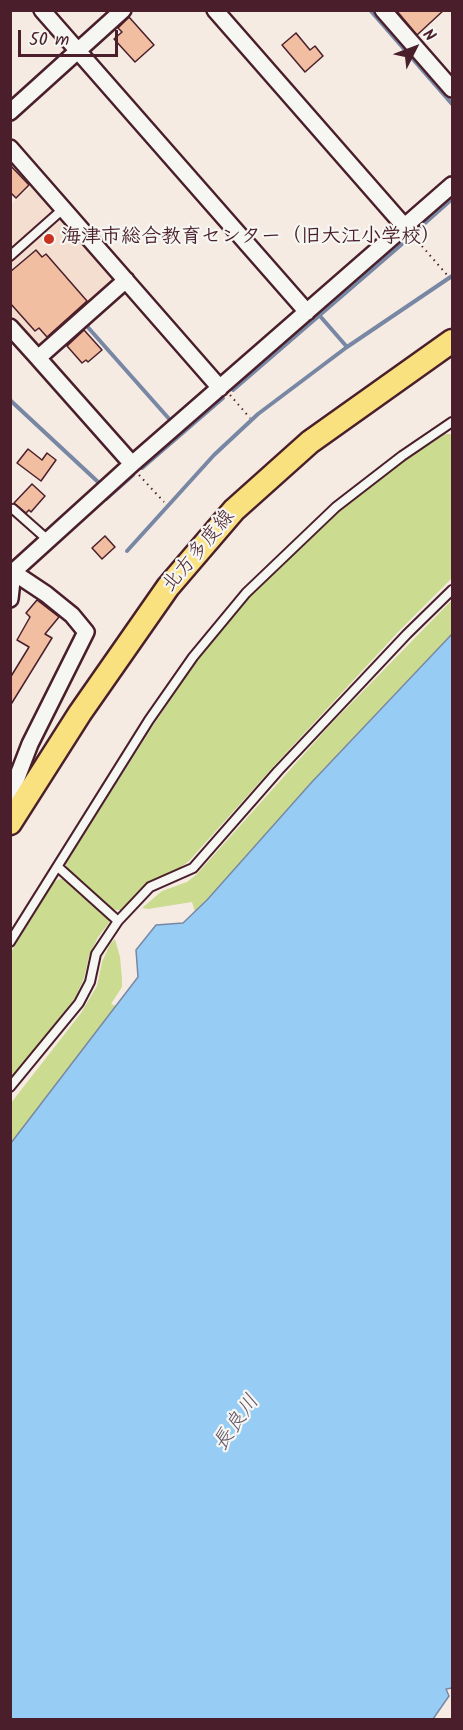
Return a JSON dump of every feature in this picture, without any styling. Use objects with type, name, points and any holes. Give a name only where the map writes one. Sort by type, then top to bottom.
[{"type":"main road","name":"北方多度線","points":[[10,823],[80,713],[168,587],[234,510],[309,442],[453,341]]},
{"type":"street","points":[[42,10],[307,312]]},
{"type":"street","points":[[10,112],[123,10]]},
{"type":"street","points":[[215,10],[405,227]]},
{"type":"street","points":[[383,10],[453,89]]},
{"type":"street","points":[[10,148],[221,387]]},
{"type":"street","points":[[10,598],[12,571],[453,185]]},
{"type":"street","points":[[38,358],[126,280]]},
{"type":"street","points":[[10,327],[132,465]]},
{"type":"street","points":[[10,796],[30,744],[86,632],[72,615],[12,571]]},
{"type":"lane","points":[[10,256],[63,208]]},
{"type":"lane","points":[[10,942],[156,711],[193,657],[246,593],[336,507],[453,422]]},
{"type":"lane","points":[[441,430],[453,429]]},
{"type":"lane","points":[[13,509],[48,540]]},
{"type":"lane","points":[[10,1087],[80,1003],[90,982],[96,954],[118,921],[150,886],[193,868],[278,771],[399,643],[453,590]]},
{"type":"lane","points":[[58,867],[118,921]]},
{"type":"path","points":[[405,227],[448,276]]},
{"type":"path","points":[[221,387],[250,418]]},
{"type":"path","points":[[132,465],[164,502]]},
{"type":"shaded area","name":"海津市総合教育センター（旧大江小学校）","points":[[36,182],[118,282],[40,348],[35,348],[11,321],[11,204]]},
{"type":"green space","points":[[445,434],[452,434],[452,578],[399,631],[189,861],[177,870],[140,889],[121,910],[111,908],[70,874],[66,863],[197,661],[252,594],[339,511],[405,460]]},
{"type":"green space","points":[[452,600],[452,634],[311,783],[195,912],[192,902],[142,908],[162,891],[187,882],[196,875],[330,725]]},
{"type":"green space","points":[[64,878],[108,915],[109,923],[98,937],[89,956],[84,978],[75,998],[11,1080],[11,952],[53,884]]},
{"type":"green space","points":[[115,939],[120,957],[122,979],[122,987],[111,1004],[116,1006],[11,1143],[11,1103],[81,1013],[97,986],[102,962],[110,944]]},
{"type":"water","name":"長良川","points":[[452,634],[452,1688],[446,1689],[449,1696],[433,1719],[11,1719],[11,1143],[138,977],[136,950],[156,925],[183,923],[207,900],[311,783]]},
{"type":"building","points":[[396,10],[444,10],[417,35]]},
{"type":"building","points":[[129,17],[154,45],[135,62],[114,39],[122,32],[118,28]]},
{"type":"building","points":[[296,33],[310,50],[315,46],[323,56],[305,72],[282,45]]},
{"type":"building","points":[[10,165],[29,185],[16,198],[10,192]]},
{"type":"building","points":[[36,250],[42,257],[46,254],[87,301],[47,337],[39,328],[35,331],[10,303],[10,272]]},
{"type":"building","points":[[84,330],[102,350],[88,362],[86,360],[82,363],[67,346]]},
{"type":"building","points":[[28,449],[42,460],[47,453],[56,460],[41,481],[17,463]]},
{"type":"building","points":[[32,484],[45,496],[31,512],[29,510],[26,513],[14,503]]},
{"type":"building","points":[[105,536],[115,547],[102,559],[92,548]]},
{"type":"building","points":[[37,600],[59,617],[45,634],[52,638],[10,706],[10,678],[29,647],[17,640],[30,617],[26,613]]},
{"type":"waterway","points":[[370,10],[452,104]]},
{"type":"waterway","points":[[416,231],[452,199]]},
{"type":"waterway","points":[[233,390],[409,238]]},
{"type":"waterway","points":[[347,347],[452,276]]},
{"type":"waterway","points":[[127,551],[214,455],[258,414],[347,347],[320,316]]},
{"type":"waterway","points":[[85,324],[171,421]]},
{"type":"waterway","points":[[142,468],[223,398]]},
{"type":"waterway","points":[[10,400],[97,481]]},
{"type":"waterway","points":[[106,499],[133,475]]},
{"type":"place","name":"海津市総合教育センター（旧大江小学校）","points":[[49,239]]}]
